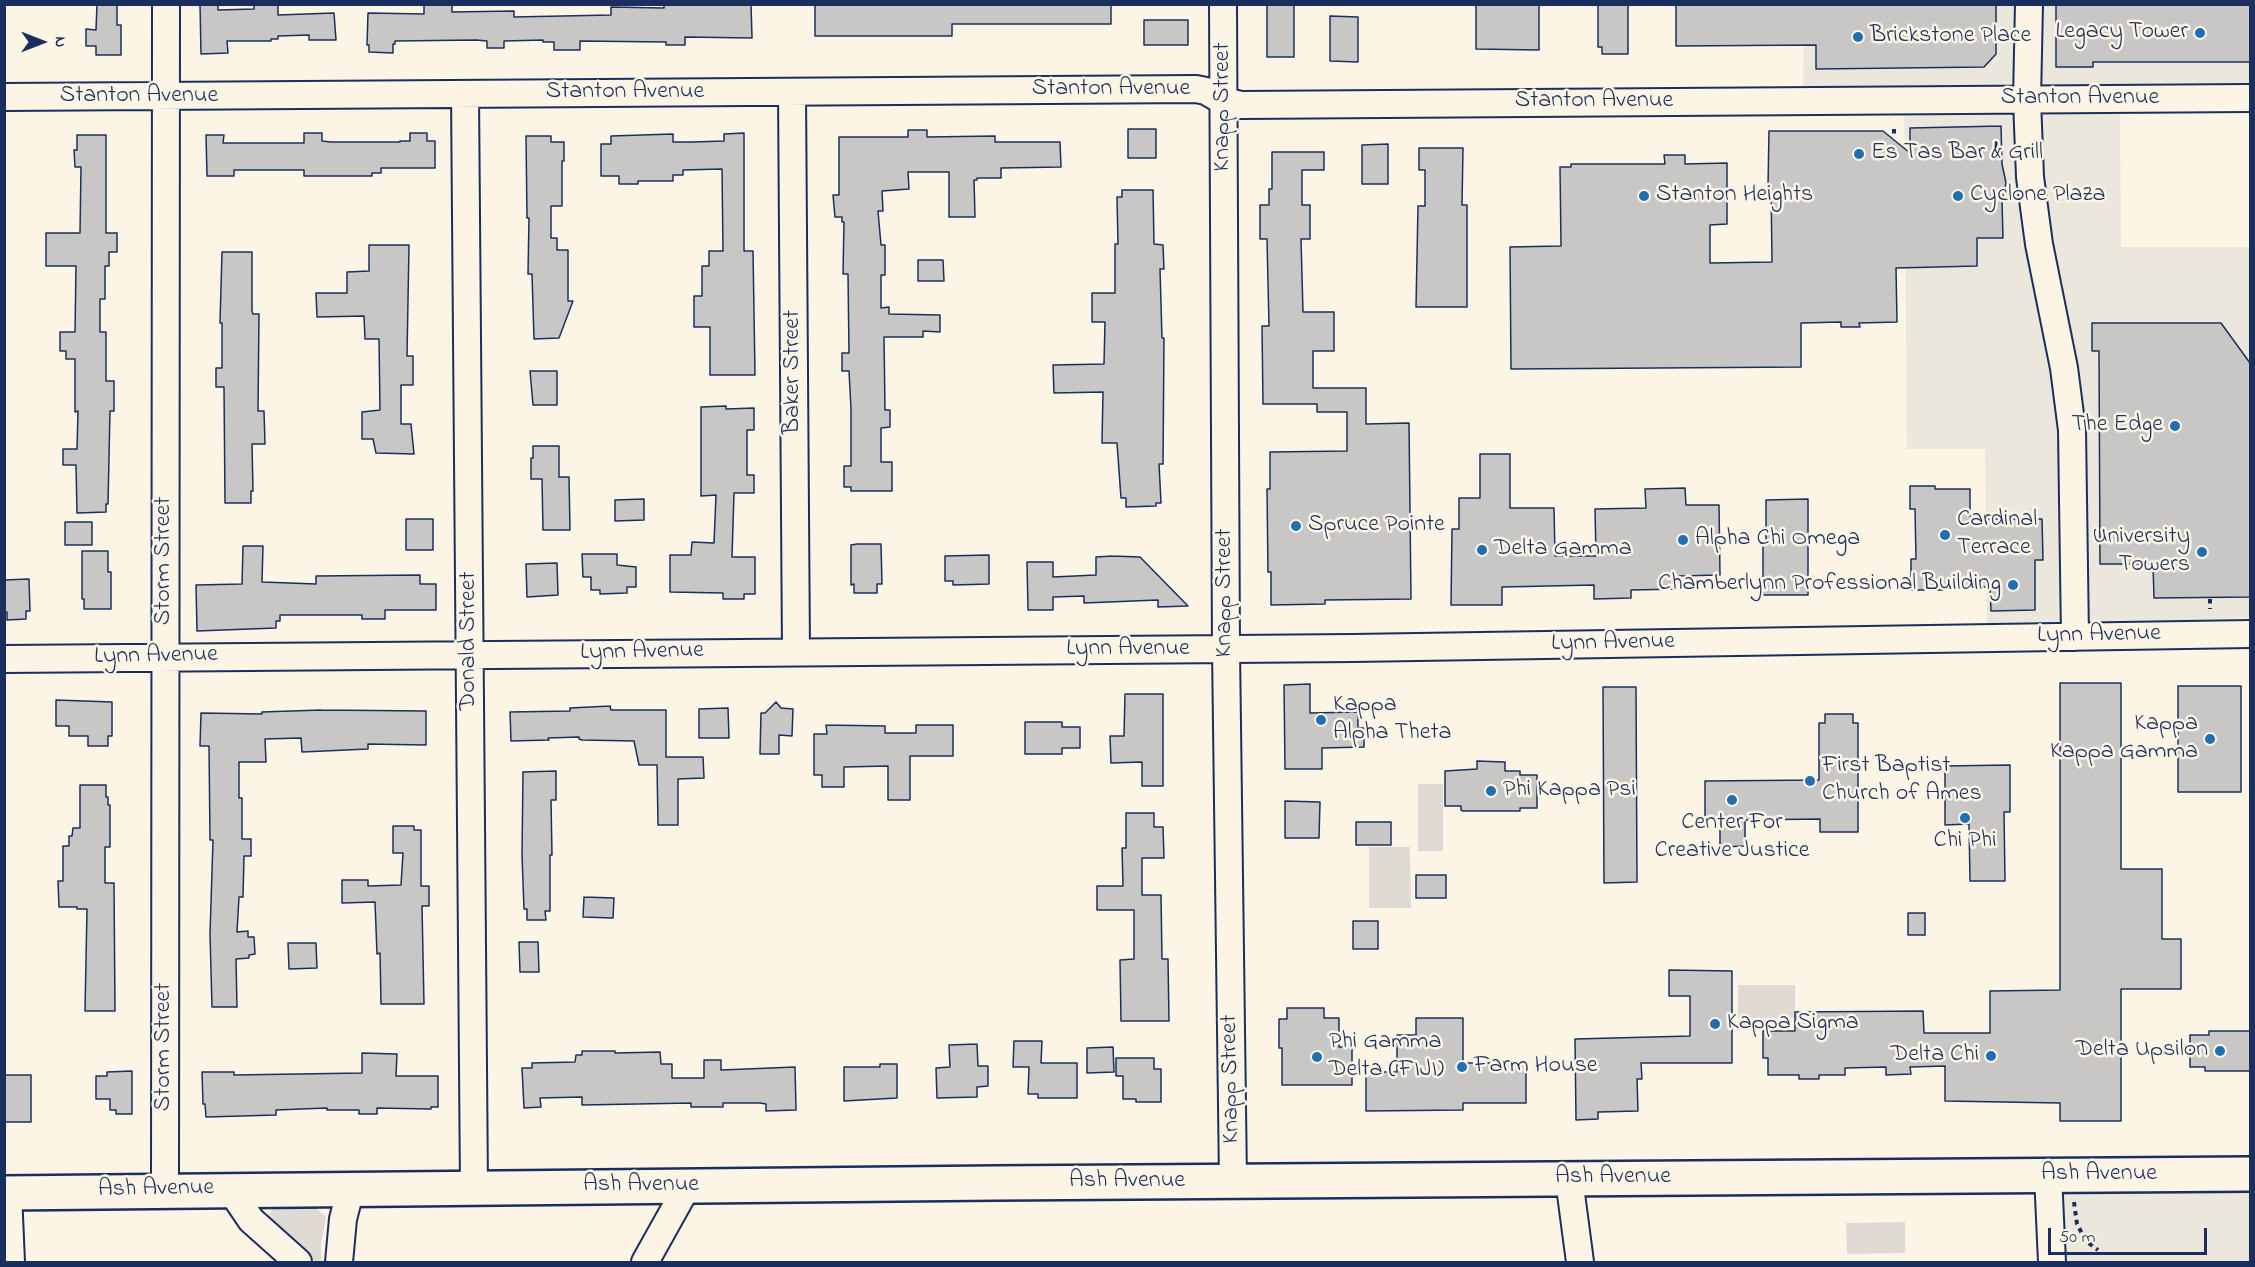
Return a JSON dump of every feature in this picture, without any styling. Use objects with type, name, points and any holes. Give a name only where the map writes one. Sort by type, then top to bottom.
[{"type":"street","name":"Storm Street","points":[[165,1190],[166,4]]},
{"type":"street","name":"Knapp Street","points":[[1223,4],[1226,649],[1233,1181]]},
{"type":"street","points":[[2030,4],[2028,145],[2034,210],[2064,368],[2072,430],[2075,637]]},
{"type":"street","name":"Stanton Avenue","points":[[4,97],[1196,89],[1223,101],[1241,105],[2250,98]]},
{"type":"street","name":"Baker Street","points":[[792,92],[796,652]]},
{"type":"street","name":"Donald Street","points":[[465,94],[474,1187]]},
{"type":"street","name":"Lynn Avenue","points":[[4,659],[1226,649],[2250,634]]},
{"type":"street","name":"Ash Avenue","points":[[6,1193],[688,1185],[2250,1174]]},
{"type":"street","points":[[2048,1176],[2052,1263]]},
{"type":"street","points":[[1569,1179],[1580,1263]]},
{"type":"street","points":[[645,1263],[688,1185]]},
{"type":"street","points":[[339,1263],[343,1219],[351,1188]]},
{"type":"street","points":[[230,1189],[250,1220],[298,1263]]},
{"type":"street","points":[[6,1193],[11,1263]]},
{"type":"path","points":[[1893,129],[1894,136]]},
{"type":"path","points":[[2210,599],[2210,609]]},
{"type":"path","points":[[2074,1201],[2077,1224],[2086,1241],[2098,1250]]},
{"type":"shaded area","points":[[1804,5],[2250,5],[2250,105],[2120,106],[2121,247],[2250,247],[2250,618],[1987,627],[1985,449],[1907,449],[1904,88],[1803,88]]},
{"type":"shaded area","points":[[1418,784],[1443,784],[1443,851],[1418,851]]},
{"type":"shaded area","points":[[1369,847],[1410,847],[1411,908],[1369,908]]},
{"type":"shaded area","points":[[1738,985],[1795,985],[1795,1018],[1738,1018]]},
{"type":"shaded area","points":[[2250,1174],[2250,1262],[2052,1262],[2048,1176]]},
{"type":"shaded area","points":[[315,1207],[326,1217],[321,1244],[321,1262],[316,1262],[279,1233],[270,1224],[268,1216],[273,1208]]},
{"type":"shaded area","points":[[1905,1222],[1905,1253],[1847,1254],[1846,1223]]},
{"type":"building","points":[[97,4],[117,4],[117,25],[121,25],[121,55],[96,55],[96,46],[86,46],[86,29],[96,30]]},
{"type":"building","points":[[200,4],[218,4],[218,10],[254,9],[254,4],[278,4],[278,15],[334,13],[336,40],[309,40],[309,35],[278,36],[278,39],[271,39],[271,41],[227,41],[228,53],[201,54]]},
{"type":"building","points":[[452,4],[452,12],[514,11],[514,17],[611,15],[611,7],[664,8],[664,4],[751,4],[752,38],[685,37],[685,45],[666,45],[666,42],[580,41],[580,50],[554,50],[554,42],[543,42],[543,40],[504,41],[504,48],[487,48],[487,41],[476,40],[395,41],[393,53],[369,52],[369,45],[367,45],[368,13],[424,14],[424,5]]},
{"type":"building","points":[[815,4],[1111,4],[1111,24],[952,24],[952,36],[815,36]]},
{"type":"building","points":[[1267,4],[1294,4],[1294,57],[1267,57]]},
{"type":"building","points":[[1476,4],[1539,4],[1539,50],[1476,49]]},
{"type":"building","points":[[1598,4],[1628,4],[1628,54],[1602,54],[1602,47],[1598,47]]},
{"type":"building","points":[[1676,4],[1996,4],[1996,54],[1984,67],[1816,69],[1816,45],[1676,46]]},
{"type":"building","points":[[2056,4],[2250,4],[2250,62],[2093,62],[2093,67],[2056,67]]},
{"type":"building","points":[[1330,16],[1358,17],[1358,62],[1330,61]]},
{"type":"building","points":[[1144,20],[1188,20],[1188,45],[1144,45]]},
{"type":"building","points":[[2001,126],[2002,164],[2006,183],[2002,201],[2003,238],[1977,238],[1977,266],[1896,268],[1897,322],[1859,323],[1860,327],[1841,327],[1841,322],[1801,323],[1801,367],[1511,369],[1510,247],[1561,246],[1560,167],[1571,167],[1571,164],[1665,164],[1664,155],[1685,155],[1685,164],[1727,163],[1727,224],[1710,225],[1710,263],[1772,262],[1771,186],[1768,186],[1769,131],[1883,131],[1910,153],[1910,128]]},
{"type":"building","points":[[1128,129],[1156,129],[1156,158],[1128,158]]},
{"type":"building","points":[[908,130],[927,130],[927,137],[995,136],[995,142],[1060,142],[1061,167],[1001,168],[1001,178],[977,178],[974,180],[975,217],[949,217],[949,172],[908,172],[909,189],[882,191],[883,211],[878,211],[881,245],[885,245],[885,275],[881,275],[881,308],[889,307],[889,314],[940,315],[940,332],[923,331],[923,337],[884,337],[885,410],[890,410],[890,427],[881,428],[881,462],[892,462],[892,491],[851,491],[851,487],[844,487],[844,466],[851,466],[849,371],[842,371],[842,353],[849,353],[848,274],[843,274],[844,222],[842,222],[842,217],[835,217],[833,195],[839,195],[839,137],[908,137]]},
{"type":"building","points":[[304,133],[322,133],[322,141],[331,142],[400,142],[410,141],[410,133],[427,133],[427,141],[435,141],[435,168],[381,168],[381,173],[372,173],[372,176],[304,176],[304,170],[234,170],[234,176],[207,176],[206,135],[224,135],[223,143],[304,143]]},
{"type":"building","points":[[744,133],[744,251],[753,251],[755,375],[710,375],[710,327],[694,327],[694,296],[702,296],[702,266],[709,266],[709,251],[723,251],[722,169],[683,170],[683,175],[673,175],[673,181],[638,181],[638,184],[619,184],[619,176],[601,176],[601,144],[611,144],[611,136],[673,134],[673,142],[692,142],[724,141],[724,134]]},
{"type":"building","points":[[77,135],[106,135],[106,233],[117,233],[117,252],[109,252],[109,266],[105,266],[105,299],[100,299],[100,332],[106,332],[106,381],[114,381],[114,411],[110,411],[106,512],[77,513],[76,465],[63,465],[63,449],[77,449],[78,411],[75,412],[75,359],[66,359],[66,351],[60,351],[60,332],[75,332],[76,266],[46,266],[46,233],[80,233],[81,167],[75,167],[74,150],[77,150]]},
{"type":"building","points":[[526,136],[551,136],[551,142],[564,142],[562,206],[551,206],[551,238],[557,238],[557,250],[568,250],[568,301],[573,301],[559,338],[534,339],[532,274],[528,274],[529,218],[527,218]]},
{"type":"building","points":[[1388,144],[1388,184],[1362,184],[1362,145]]},
{"type":"building","points":[[1419,148],[1463,148],[1462,205],[1467,205],[1467,307],[1416,307],[1418,206],[1425,206],[1425,170],[1419,170]]},
{"type":"building","points":[[1272,152],[1324,152],[1324,170],[1302,170],[1302,205],[1310,205],[1310,239],[1301,239],[1303,312],[1334,312],[1334,351],[1313,351],[1313,388],[1366,388],[1366,424],[1409,423],[1411,599],[1325,600],[1325,604],[1271,605],[1271,572],[1268,572],[1267,489],[1270,489],[1270,452],[1347,451],[1347,412],[1317,412],[1317,404],[1263,404],[1262,326],[1269,326],[1267,239],[1260,239],[1260,205],[1269,205],[1269,189],[1272,189]]},
{"type":"building","points":[[1122,190],[1153,190],[1154,244],[1163,245],[1164,269],[1160,269],[1162,338],[1164,338],[1163,464],[1159,464],[1161,503],[1156,503],[1156,506],[1126,507],[1126,498],[1121,498],[1117,443],[1102,443],[1103,392],[1054,393],[1053,365],[1104,364],[1105,322],[1092,322],[1092,293],[1115,293],[1115,244],[1118,244],[1117,197],[1122,197]]},
{"type":"building","points":[[369,245],[409,245],[407,356],[413,356],[413,385],[401,385],[401,424],[411,424],[414,454],[376,453],[373,439],[362,439],[362,412],[380,410],[379,339],[365,339],[364,316],[317,317],[316,293],[347,293],[347,272],[369,271]]},
{"type":"building","points":[[222,252],[252,252],[252,311],[253,314],[259,314],[258,411],[264,411],[265,444],[252,444],[251,503],[225,503],[224,387],[216,387],[216,368],[222,368],[222,323],[220,323]]},
{"type":"building","points":[[918,260],[943,260],[944,281],[918,281]]},
{"type":"building","name":"The Edge","points":[[2092,323],[2221,323],[2250,363],[2250,597],[2154,598],[2153,564],[2100,564],[2099,351],[2092,351]]},
{"type":"building","points":[[530,371],[557,371],[557,405],[533,405]]},
{"type":"building","points":[[726,406],[726,409],[754,408],[754,430],[747,430],[747,475],[754,475],[754,493],[734,493],[732,557],[755,557],[755,594],[744,594],[744,599],[723,599],[723,593],[670,592],[670,555],[691,555],[692,542],[714,543],[716,495],[701,496],[701,407]]},
{"type":"building","points":[[533,446],[559,446],[559,477],[569,477],[570,530],[543,530],[542,479],[531,479]]},
{"type":"building","points":[[1480,454],[1510,454],[1510,508],[1554,508],[1555,556],[1596,556],[1595,509],[1646,508],[1645,489],[1685,488],[1686,505],[1719,505],[1720,575],[1679,576],[1680,589],[1631,590],[1631,598],[1594,599],[1594,585],[1502,587],[1502,605],[1451,605],[1452,529],[1459,529],[1459,498],[1480,498]]},
{"type":"building","points":[[1910,486],[1970,489],[1970,516],[1974,516],[1974,519],[2042,519],[2043,560],[2035,560],[2035,610],[1991,611],[1990,587],[1911,590],[1911,559],[1916,559],[1915,509],[1910,509]]},
{"type":"building","points":[[644,499],[644,520],[615,521],[615,500]]},
{"type":"building","points":[[1808,499],[1808,595],[1763,595],[1766,500]]},
{"type":"building","points":[[406,519],[433,519],[433,550],[406,550]]},
{"type":"building","points":[[65,522],[92,522],[92,545],[65,545]]},
{"type":"building","points":[[881,544],[882,584],[877,584],[877,593],[854,593],[854,584],[851,585],[851,545]]},
{"type":"building","points":[[243,546],[263,546],[262,582],[316,584],[316,576],[420,575],[420,584],[436,584],[436,610],[385,610],[385,619],[362,619],[362,615],[280,615],[280,621],[276,621],[276,628],[197,631],[196,585],[242,584]]},
{"type":"building","points":[[82,551],[108,551],[108,572],[111,572],[111,609],[84,609]]},
{"type":"building","points":[[582,554],[617,554],[617,565],[636,567],[636,587],[627,587],[627,593],[600,594],[600,590],[591,590],[591,577],[583,577]]},
{"type":"building","points":[[989,555],[989,584],[953,585],[953,581],[945,581],[945,556]]},
{"type":"building","points":[[1096,557],[1140,557],[1188,606],[1158,607],[1158,600],[1084,603],[1084,596],[1053,597],[1053,610],[1028,610],[1027,562],[1053,562],[1053,577],[1096,575]]},
{"type":"building","points":[[557,563],[558,595],[527,597],[526,564]]},
{"type":"building","points":[[29,579],[30,611],[26,611],[26,619],[7,620],[7,612],[4,612],[4,580]]},
{"type":"building","points":[[2060,683],[2121,683],[2121,869],[2162,869],[2162,939],[2181,939],[2181,989],[2121,989],[2121,1121],[2060,1121],[2060,1103],[1945,1101],[1945,1066],[1910,1067],[1911,1074],[1886,1075],[1886,1067],[1845,1068],[1845,1075],[1819,1075],[1819,1079],[1799,1079],[1799,1075],[1768,1075],[1768,1058],[1763,1058],[1763,1031],[1795,1031],[1795,1012],[1923,1011],[1924,1033],[1990,1033],[1990,991],[2060,990]]},
{"type":"building","name":"Kappa Alpha Theta","points":[[1310,684],[1310,713],[1358,712],[1358,728],[1364,728],[1364,747],[1322,748],[1322,769],[1285,769],[1284,685]]},
{"type":"building","name":"Kappa Kappa Gamma","points":[[2178,686],[2241,686],[2241,792],[2178,792]]},
{"type":"building","points":[[1603,687],[1636,687],[1637,882],[1604,883]]},
{"type":"building","points":[[1125,694],[1163,694],[1163,786],[1142,786],[1142,762],[1111,763],[1110,736],[1124,736]]},
{"type":"building","points":[[56,700],[112,702],[112,736],[108,736],[108,746],[88,746],[88,736],[69,736],[69,726],[56,726]]},
{"type":"building","points":[[776,702],[781,708],[793,709],[792,736],[779,735],[779,754],[760,754],[761,713],[765,713]]},
{"type":"building","points":[[610,706],[611,710],[666,710],[666,757],[703,757],[704,778],[678,779],[678,825],[658,825],[657,765],[639,765],[634,741],[582,740],[579,737],[511,741],[510,712],[570,711],[570,708]]},
{"type":"building","points":[[728,708],[729,738],[699,738],[699,709]]},
{"type":"building","points":[[426,711],[426,745],[368,744],[368,749],[302,752],[301,738],[265,739],[266,762],[239,762],[242,839],[251,839],[251,856],[244,856],[243,897],[239,897],[237,932],[248,931],[248,937],[254,937],[255,954],[249,955],[249,958],[236,959],[237,1007],[212,1007],[210,934],[213,840],[210,840],[209,746],[200,746],[201,713],[262,714],[262,712]]},
{"type":"building","name":"First Baptist Church of Ames","points":[[1825,714],[1853,714],[1853,723],[1858,723],[1858,832],[1820,832],[1820,819],[1745,820],[1745,846],[1720,847],[1720,817],[1705,817],[1705,781],[1819,780],[1819,723],[1825,723]]},
{"type":"building","points":[[1025,722],[1062,722],[1062,727],[1080,727],[1080,748],[1062,748],[1062,754],[1025,754]]},
{"type":"building","points":[[826,725],[885,726],[885,733],[916,733],[916,725],[953,725],[953,756],[910,756],[910,800],[888,800],[888,766],[844,767],[844,787],[822,787],[822,775],[814,775],[814,734],[827,734]]},
{"type":"building","name":"Phi Kappa Psi","points":[[1477,761],[1505,762],[1505,771],[1520,771],[1520,775],[1537,775],[1537,808],[1520,808],[1520,811],[1463,811],[1461,806],[1445,806],[1445,771],[1477,769]]},
{"type":"building","name":"Chi Phi","points":[[2010,765],[2010,812],[2004,812],[2005,881],[1970,881],[1969,824],[1945,825],[1945,766]]},
{"type":"building","points":[[556,771],[556,800],[551,800],[550,911],[545,911],[546,920],[527,920],[527,909],[524,909],[522,855],[523,772]]},
{"type":"building","points":[[80,785],[106,785],[106,797],[110,805],[110,847],[105,847],[105,883],[114,883],[115,1011],[85,1011],[87,909],[59,907],[58,881],[63,881],[63,846],[69,846],[69,836],[72,836],[73,828],[80,828]]},
{"type":"building","points":[[1285,801],[1320,802],[1319,838],[1285,838]]},
{"type":"building","points":[[1126,813],[1154,813],[1154,827],[1163,827],[1164,858],[1142,858],[1142,895],[1161,895],[1162,959],[1168,959],[1169,1021],[1121,1021],[1120,960],[1134,959],[1134,910],[1097,910],[1097,886],[1123,886],[1122,848],[1126,848]]},
{"type":"building","points":[[1356,822],[1391,822],[1391,845],[1356,845]]},
{"type":"building","points":[[393,826],[414,826],[414,830],[421,830],[421,886],[429,886],[429,906],[422,906],[424,1004],[381,1004],[380,953],[377,954],[375,902],[342,903],[342,880],[368,880],[368,886],[401,885],[403,853],[393,853]]},
{"type":"building","points":[[1416,875],[1446,875],[1446,898],[1416,898]]},
{"type":"building","points":[[584,897],[614,898],[613,918],[583,917]]},
{"type":"building","points":[[1908,913],[1925,913],[1925,935],[1908,935]]},
{"type":"building","points":[[1353,921],[1378,921],[1378,949],[1353,949]]},
{"type":"building","points":[[519,942],[538,942],[539,972],[520,972]]},
{"type":"building","points":[[288,943],[316,943],[317,968],[289,969]]},
{"type":"building","points":[[1669,970],[1732,971],[1732,1063],[1641,1063],[1642,1079],[1637,1079],[1638,1111],[1598,1112],[1598,1119],[1576,1120],[1575,1039],[1690,1036],[1690,996],[1669,996]]},
{"type":"building","name":"Phi Gamma Delta (FIJI)","points":[[1287,1008],[1324,1008],[1324,1018],[1339,1018],[1339,1047],[1352,1047],[1352,1085],[1282,1085],[1279,1019],[1287,1019]]},
{"type":"building","name":"Farm House","points":[[1416,1018],[1463,1018],[1463,1063],[1526,1063],[1526,1103],[1463,1103],[1463,1110],[1366,1111],[1366,1072],[1397,1072],[1397,1035],[1416,1035]]},
{"type":"building","name":"Delta Upsilon","points":[[2209,1031],[2250,1031],[2250,1071],[2205,1071],[2205,1067],[2190,1067],[2190,1035],[2209,1035]]},
{"type":"building","points":[[1014,1041],[1042,1041],[1041,1063],[1077,1063],[1077,1098],[1038,1098],[1038,1094],[1028,1094],[1029,1067],[1013,1067]]},
{"type":"building","points":[[977,1044],[978,1066],[988,1066],[988,1086],[977,1087],[977,1097],[937,1098],[936,1068],[950,1067],[949,1045]]},
{"type":"building","points":[[1113,1047],[1114,1072],[1087,1073],[1087,1048]]},
{"type":"building","points":[[582,1051],[660,1052],[661,1064],[672,1064],[672,1078],[704,1078],[704,1060],[721,1060],[721,1070],[795,1067],[796,1110],[766,1111],[766,1104],[760,1103],[723,1103],[723,1107],[691,1107],[691,1103],[582,1105],[582,1097],[540,1098],[541,1107],[524,1108],[522,1068],[532,1068],[532,1063],[575,1062],[576,1055],[582,1055]]},
{"type":"building","points":[[362,1053],[397,1054],[396,1076],[438,1076],[438,1107],[431,1107],[431,1109],[377,1108],[377,1114],[359,1114],[359,1110],[327,1110],[327,1108],[276,1110],[276,1115],[206,1117],[205,1104],[203,1104],[202,1072],[234,1072],[234,1075],[362,1073]]},
{"type":"building","points":[[1116,1058],[1154,1058],[1154,1069],[1161,1069],[1161,1102],[1136,1102],[1136,1099],[1123,1099],[1123,1076],[1116,1076]]},
{"type":"building","points":[[880,1064],[897,1064],[897,1098],[844,1101],[844,1067],[880,1067]]},
{"type":"building","points":[[132,1071],[132,1114],[116,1114],[116,1110],[110,1110],[110,1099],[96,1099],[96,1076],[107,1076],[107,1072]]},
{"type":"building","points":[[4,1075],[31,1075],[31,1122],[4,1122]]},
{"type":"place","name":"Legacy Tower","points":[[2200,33]]},
{"type":"place","name":"Brickstone Place","points":[[1858,37]]},
{"type":"place","name":"Es Tas Bar & Grill","points":[[1859,154]]},
{"type":"place","name":"Stanton Heights","points":[[1644,196]]},
{"type":"place","name":"Cyclone Plaza","points":[[1958,196]]},
{"type":"place","name":"The Edge","points":[[2175,426]]},
{"type":"place","name":"Spruce Pointe","points":[[1296,526]]},
{"type":"place","name":"Cardinal Terrace","points":[[1945,535]]},
{"type":"place","name":"Alpha Chi Omega","points":[[1683,540]]},
{"type":"place","name":"Delta Gamma","points":[[1482,550]]},
{"type":"place","name":"University Towers","points":[[2202,552]]},
{"type":"place","name":"Chamberlynn Professional Building","points":[[2013,585]]},
{"type":"place","name":"Kappa Alpha Theta","points":[[1321,720]]},
{"type":"place","name":"Kappa Kappa Gamma","points":[[2210,739]]},
{"type":"place","name":"First Baptist Church of Ames","points":[[1810,781]]},
{"type":"place","name":"Phi Kappa Psi","points":[[1491,791]]},
{"type":"place","name":"Center For Creative Justice","points":[[1732,800]]},
{"type":"place","name":"Chi Phi","points":[[1965,818]]},
{"type":"place","name":"Kappa Sigma","points":[[1715,1024]]},
{"type":"place","name":"Delta Upsilon","points":[[2220,1051]]},
{"type":"place","name":"Delta Chi","points":[[1991,1056]]},
{"type":"place","name":"Phi Gamma Delta (FIJI)","points":[[1317,1057]]},
{"type":"place","name":"Farm House","points":[[1462,1067]]}]
